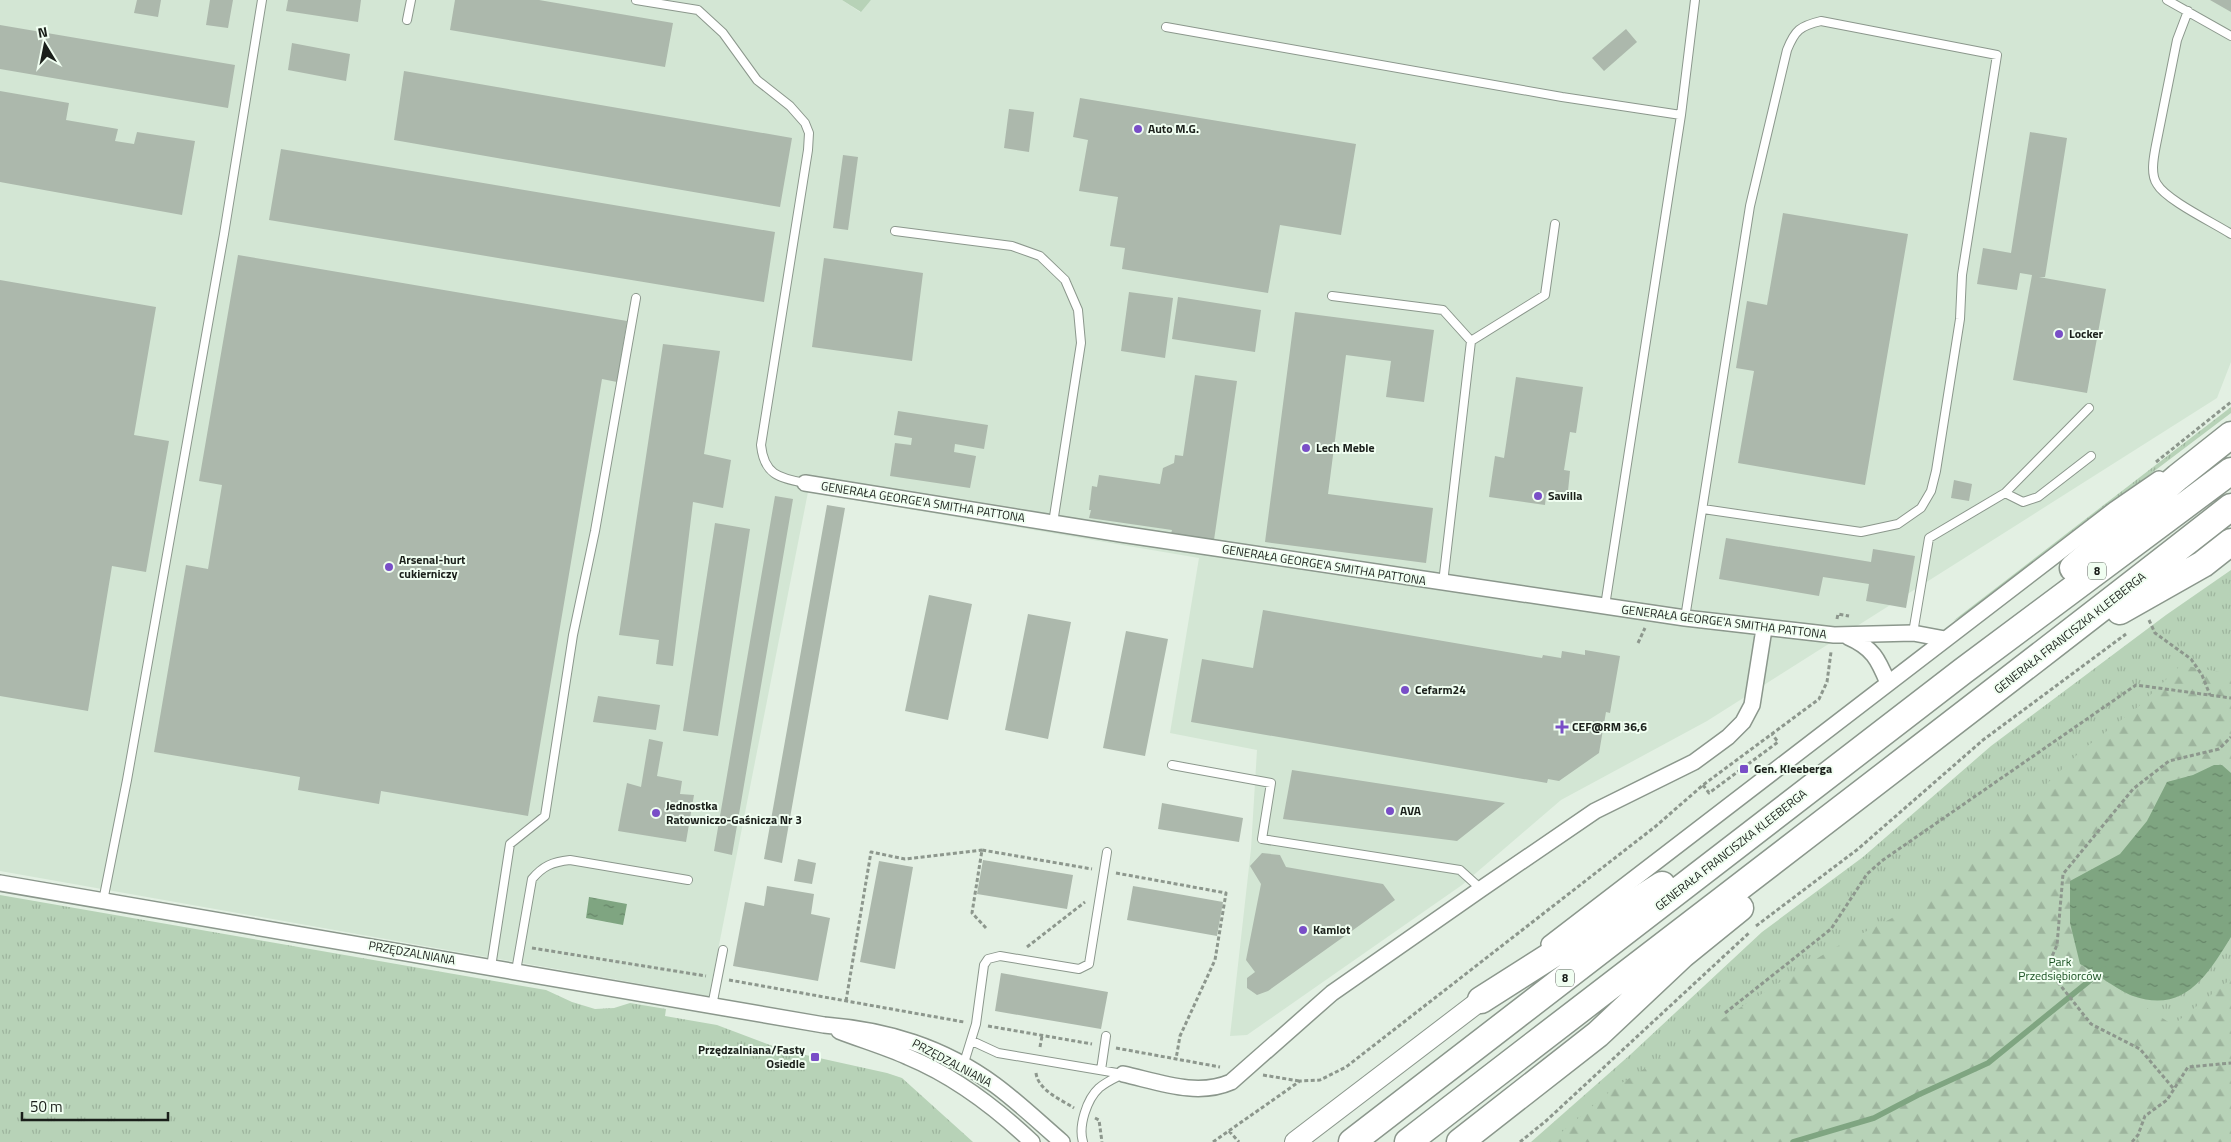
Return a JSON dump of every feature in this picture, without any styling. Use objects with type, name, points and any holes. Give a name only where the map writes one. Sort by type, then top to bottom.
[{"type":"highway","points":[[1963,671],[2034,602],[2178,477],[2231,435]]},
{"type":"highway","name":"GENERAŁA FRANCISZKA KLEEBERGA","points":[[1354,1140],[1963,671],[2231,471]]},
{"type":"highway","name":"GENERAŁA FRANCISZKA KLEEBERGA","points":[[1408,1142],[2039,658],[2231,507]]},
{"type":"highway","points":[[2039,658],[2203,564],[2231,542]]},
{"type":"highway","points":[[1481,1000],[1630,904],[1774,817]]},
{"type":"highway","points":[[1460,1142],[1598,1034],[1682,955],[1768,885],[1805,836]]},
{"type":"street","points":[[1295,1142],[1481,1000],[1584,915],[1945,638],[2114,510],[2231,430]]},
{"type":"street","name":"GENERAŁA GEORGE'A SMITHA PATTONA","points":[[805,482],[1054,523],[1443,583],[1764,629],[1839,636],[1913,633],[1945,638]]},
{"type":"street","points":[[1123,1074],[1198,1090],[1231,1082],[1286,1031],[1332,993],[1481,889],[1594,811],[1694,762],[1728,737],[1743,722],[1752,705],[1764,629]]},
{"type":"street","name":"GENERAŁA GEORGE'A SMITHA PATTONA","points":[[1839,636],[1863,644],[1878,658],[1888,683]]},
{"type":"street","name":"PRZĘDZALNIANA","points":[[0,883],[712,1006],[890,1034],[915,1042],[963,1066],[994,1085],[1062,1142]]},
{"type":"street","name":"PRZĘDZALNIANA","points":[[824,1025],[910,1057],[933,1069],[961,1085],[989,1105],[1032,1142]]},
{"type":"lane","points":[[103,901],[127,780],[224,234],[262,0]]},
{"type":"lane","points":[[407,20],[411,0]]},
{"type":"lane","points":[[636,0],[698,10],[723,33],[756,80],[790,106],[805,123],[809,133],[808,150],[761,445],[762,458],[771,471],[786,480],[805,482]]},
{"type":"lane","points":[[1604,606],[1681,115],[1695,0]]},
{"type":"lane","points":[[2167,0],[2231,36]]},
{"type":"lane","points":[[2188,12],[2177,40],[2153,162],[2156,183],[2169,196],[2231,234]]},
{"type":"lane","points":[[1685,618],[1702,509],[1750,206],[1787,50],[1794,34],[1806,24],[1821,21],[1997,55],[1962,276],[1960,319],[1936,471],[1931,491],[1921,508],[1898,524],[1861,532],[1702,509]]},
{"type":"lane","points":[[1166,27],[1562,97],[1681,115]]},
{"type":"lane","points":[[1471,341],[1545,295],[1555,224]]},
{"type":"lane","points":[[895,230],[1012,246],[1040,256],[1065,280],[1078,310],[1081,343],[1054,523]]},
{"type":"lane","points":[[1332,296],[1443,310],[1471,341],[1443,583]]},
{"type":"lane","points":[[491,967],[510,844],[545,816],[573,634],[595,531],[636,298]]},
{"type":"lane","points":[[1913,633],[1929,538],[2005,493],[2089,408]]},
{"type":"lane","points":[[2005,493],[2023,502],[2038,497],[2091,456]]},
{"type":"lane","points":[[1172,765],[1271,783],[1262,839],[1460,870],[1481,889]]},
{"type":"lane","points":[[963,1066],[976,1024],[984,965],[993,956],[1079,969],[1089,964],[1107,852]]},
{"type":"lane","points":[[516,971],[532,879],[540,869],[552,862],[570,860],[688,880]]},
{"type":"lane","points":[[712,1006],[723,950]]},
{"type":"lane","points":[[1101,1070],[1106,1036]]},
{"type":"lane","points":[[972,1041],[998,1053],[1123,1074]]},
{"type":"lane","points":[[1083,1142],[1081,1136],[1085,1114],[1092,1097],[1099,1088],[1123,1074]]},
{"type":"path","points":[[2155,462],[2231,402]]},
{"type":"path","points":[[520,946],[718,978],[1300,1081],[1320,1080],[1346,1067],[1656,826],[1703,785],[1819,700],[1828,682],[1839,636],[1838,614],[1855,617]]},
{"type":"path","points":[[2141,622],[2148,617],[2155,633],[2191,659],[2202,675],[2210,695]]},
{"type":"path","points":[[1520,1142],[1548,1120],[1756,926],[1858,849],[1983,740],[2133,628]]},
{"type":"path","points":[[1638,643],[1643,634]]},
{"type":"path","points":[[1726,1013],[1831,929],[1867,874],[1883,860],[2136,685],[2231,698]]},
{"type":"path","points":[[1703,785],[1709,793],[1744,769],[1778,742],[1772,734]]},
{"type":"path","points":[[2173,1088],[2140,1049],[2091,1024],[2053,976],[2050,961],[2056,945],[2063,874],[2133,789],[2169,761],[2219,749],[2231,737]]},
{"type":"path","points":[[982,850],[972,913],[986,928]]},
{"type":"path","points":[[846,1001],[872,852],[905,859],[982,850],[1104,870],[1226,893],[1215,960],[1180,1036],[1176,1059]]},
{"type":"path","points":[[1020,952],[1092,896]]},
{"type":"path","points":[[1042,1036],[1037,1061],[1036,1075],[1038,1082],[1042,1087],[1085,1114],[1099,1120],[1102,1142]]},
{"type":"path","points":[[2132,1142],[2138,1135],[2145,1116],[2167,1100],[2188,1067],[2231,1063]]},
{"type":"path","points":[[1213,1142],[1300,1081]]},
{"type":"path","points":[[1229,1130],[1239,1142]]},
{"type":"shaded area","points":[[0,0],[842,0],[860,12],[871,0],[2231,0],[2231,362],[2217,398],[1707,721],[1561,800],[1462,885],[1247,1035],[1230,1036],[1251,849],[1257,750],[1170,733],[1199,558],[808,492],[709,996],[0,871]]},
{"type":"green space","points":[[842,0],[871,0],[861,12]]},
{"type":"green space","points":[[2231,407],[2231,413],[1964,615],[1953,621]]},
{"type":"green space","name":"Park Przedsiębiorców","points":[[2231,570],[2231,1142],[1531,1142],[1631,1054],[1762,932],[1863,857],[1991,746],[2166,615]]},
{"type":"green space","name":"Park Przedsiębiorców","points":[[2181,665],[2231,674],[2231,773],[2222,765],[2214,765],[2193,775],[2167,782],[2147,821],[2120,854],[2070,881],[2080,964],[2173,1025],[2231,979],[2231,1142],[1550,1142],[1614,1088],[1832,949],[1925,901],[2081,751],[2138,707]]},
{"type":"green space","points":[[0,895],[546,990],[572,1002],[595,1009],[614,1008],[630,1003],[666,1009],[665,1016],[717,1025],[783,1050],[902,1078],[973,1142],[0,1142]]},
{"type":"water","points":[[2214,765],[2222,765],[2231,773],[2231,937],[2203,978],[2180,996],[2166,1000],[2151,1000],[2127,994],[2080,964],[2070,923],[2070,881],[2120,854],[2147,821],[2167,782],[2193,775]]},
{"type":"water","points":[[589,897],[627,904],[623,925],[586,918]]},
{"type":"building","points":[[137,0],[161,0],[158,17],[134,13]]},
{"type":"building","points":[[210,0],[233,0],[228,28],[206,25]]},
{"type":"building","points":[[288,0],[361,0],[358,22],[286,11]]},
{"type":"building","points":[[455,0],[539,0],[673,23],[665,67],[450,30]]},
{"type":"building","points":[[2210,0],[2231,0],[2231,12]]},
{"type":"building","points":[[0,25],[235,65],[228,108],[0,69]]},
{"type":"building","points":[[1626,29],[1637,42],[1604,71],[1592,58]]},
{"type":"building","points":[[292,43],[350,54],[346,81],[288,70]]},
{"type":"building","points":[[404,71],[792,138],[780,207],[394,140]]},
{"type":"building","points":[[0,91],[69,103],[66,120],[118,129],[115,141],[134,144],[137,132],[195,141],[182,215],[0,182]]},
{"type":"building","points":[[1080,98],[1356,144],[1341,235],[1280,225],[1268,293],[1122,269],[1125,248],[1110,246],[1118,197],[1079,191],[1088,140],[1073,137]]},
{"type":"building","points":[[1009,109],[1034,112],[1029,152],[1004,148]]},
{"type":"building","points":[[2030,132],[2067,138],[2045,277],[2039,277],[2106,289],[2087,393],[2013,380],[2032,275],[2020,273],[2017,290],[1977,284],[1983,248],[2011,253]]},
{"type":"building","points":[[281,149],[775,232],[764,302],[269,220]]},
{"type":"building","points":[[843,155],[858,157],[848,230],[833,228]]},
{"type":"building","points":[[1783,213],[1908,234],[1865,485],[1738,463],[1754,371],[1736,368],[1747,301],[1767,305]]},
{"type":"building","name":"Arsenal-hurt cukierniczy","points":[[238,255],[627,321],[617,382],[602,379],[528,816],[381,791],[379,804],[298,790],[300,777],[154,752],[186,565],[208,569],[222,485],[199,481]]},
{"type":"building","points":[[824,258],[923,273],[912,361],[812,347]]},
{"type":"building","points":[[0,280],[156,307],[134,435],[169,441],[146,572],[112,566],[88,711],[0,696]]},
{"type":"building","points":[[1129,292],[1173,298],[1165,358],[1121,351]]},
{"type":"building","points":[[1178,297],[1261,310],[1255,352],[1172,339]]},
{"type":"building","name":"Lech Meble","points":[[1295,312],[1434,330],[1424,402],[1386,397],[1391,361],[1346,355],[1328,494],[1433,508],[1426,563],[1265,542]]},
{"type":"building","points":[[663,344],[720,351],[704,454],[731,460],[723,508],[693,502],[673,666],[656,664],[659,640],[619,635]]},
{"type":"building","points":[[1195,375],[1237,381],[1214,540],[1171,534],[1172,530],[1089,518],[1092,486],[1097,487],[1099,475],[1160,484],[1163,468],[1174,463],[1175,455],[1183,456]]},
{"type":"building","points":[[1516,377],[1583,387],[1576,433],[1570,432],[1564,470],[1570,471],[1568,491],[1561,497],[1546,495],[1545,505],[1489,497],[1495,456],[1504,458]]},
{"type":"building","points":[[898,411],[988,425],[984,449],[955,444],[954,452],[976,456],[970,488],[890,476],[895,443],[911,445],[912,438],[894,435]]},
{"type":"building","points":[[1954,480],[1972,484],[1969,501],[1951,498]]},
{"type":"building","points":[[775,496],[793,499],[732,855],[714,851]]},
{"type":"building","points":[[827,505],[845,508],[782,863],[764,859]]},
{"type":"building","points":[[715,523],[750,529],[718,736],[683,731]]},
{"type":"building","points":[[1726,538],[1871,562],[1873,549],[1915,556],[1906,608],[1866,601],[1869,584],[1823,577],[1819,596],[1719,579]]},
{"type":"building","points":[[929,595],[972,604],[948,720],[905,711]]},
{"type":"building","name":"Cefarm24","points":[[1263,610],[1542,658],[1543,655],[1561,658],[1562,651],[1585,655],[1585,650],[1620,656],[1610,713],[1606,712],[1599,753],[1559,781],[1548,779],[1547,783],[1191,722],[1202,659],[1253,668]]},
{"type":"building","points":[[1028,614],[1071,622],[1048,739],[1005,730]]},
{"type":"building","points":[[1126,631],[1168,639],[1145,756],[1103,748]]},
{"type":"building","points":[[598,696],[660,705],[656,730],[593,722]]},
{"type":"building","name":"Jednostka Ratowniczo-Gaśnicza Nr 3","points":[[649,739],[663,742],[657,776],[682,781],[680,794],[694,795],[686,842],[618,831],[627,783],[641,787]]},
{"type":"building","name":"AVA","points":[[1292,770],[1505,803],[1457,841],[1283,819]]},
{"type":"building","points":[[1162,803],[1243,818],[1239,842],[1158,829]]},
{"type":"building","name":"Kamlot","points":[[1262,853],[1280,855],[1286,867],[1383,884],[1395,900],[1268,991],[1257,995],[1247,988],[1247,978],[1255,972],[1246,960],[1261,884],[1250,866]]},
{"type":"building","points":[[798,859],[816,863],[812,884],[794,881]]},
{"type":"building","points":[[983,860],[1073,875],[1067,909],[977,894]]},
{"type":"building","points":[[879,861],[913,867],[895,969],[860,962]]},
{"type":"building","points":[[767,886],[814,894],[811,914],[830,918],[818,981],[733,966],[745,902],[764,906]]},
{"type":"building","points":[[1133,886],[1223,902],[1217,936],[1127,920]]},
{"type":"building","points":[[1001,973],[1108,992],[1101,1029],[995,1011]]},
{"type":"waterway","points":[[1793,1142],[1874,1118],[1918,1095],[1988,1063],[2104,969]]},
{"type":"place","name":"Auto M.G.","points":[[1138,129]]},
{"type":"place","name":"Locker","points":[[2059,334]]},
{"type":"place","name":"Lech Meble","points":[[1306,448]]},
{"type":"place","name":"Savilla","points":[[1538,496]]},
{"type":"place","name":"Arsenal-hurt cukierniczy","points":[[389,567]]},
{"type":"place","name":"Cefarm24","points":[[1405,690]]},
{"type":"place","name":"CEF@RM 36,6","points":[[1562,727]]},
{"type":"place","name":"Gen. Kleeberga","points":[[1744,769]]},
{"type":"place","name":"AVA","points":[[1390,811]]},
{"type":"place","name":"Jednostka Ratowniczo-Gaśnicza Nr 3","points":[[656,813]]},
{"type":"place","name":"Kamlot","points":[[1303,930]]},
{"type":"place","name":"Przędzalniana/Fasty Osiedle","points":[[815,1057]]}]
